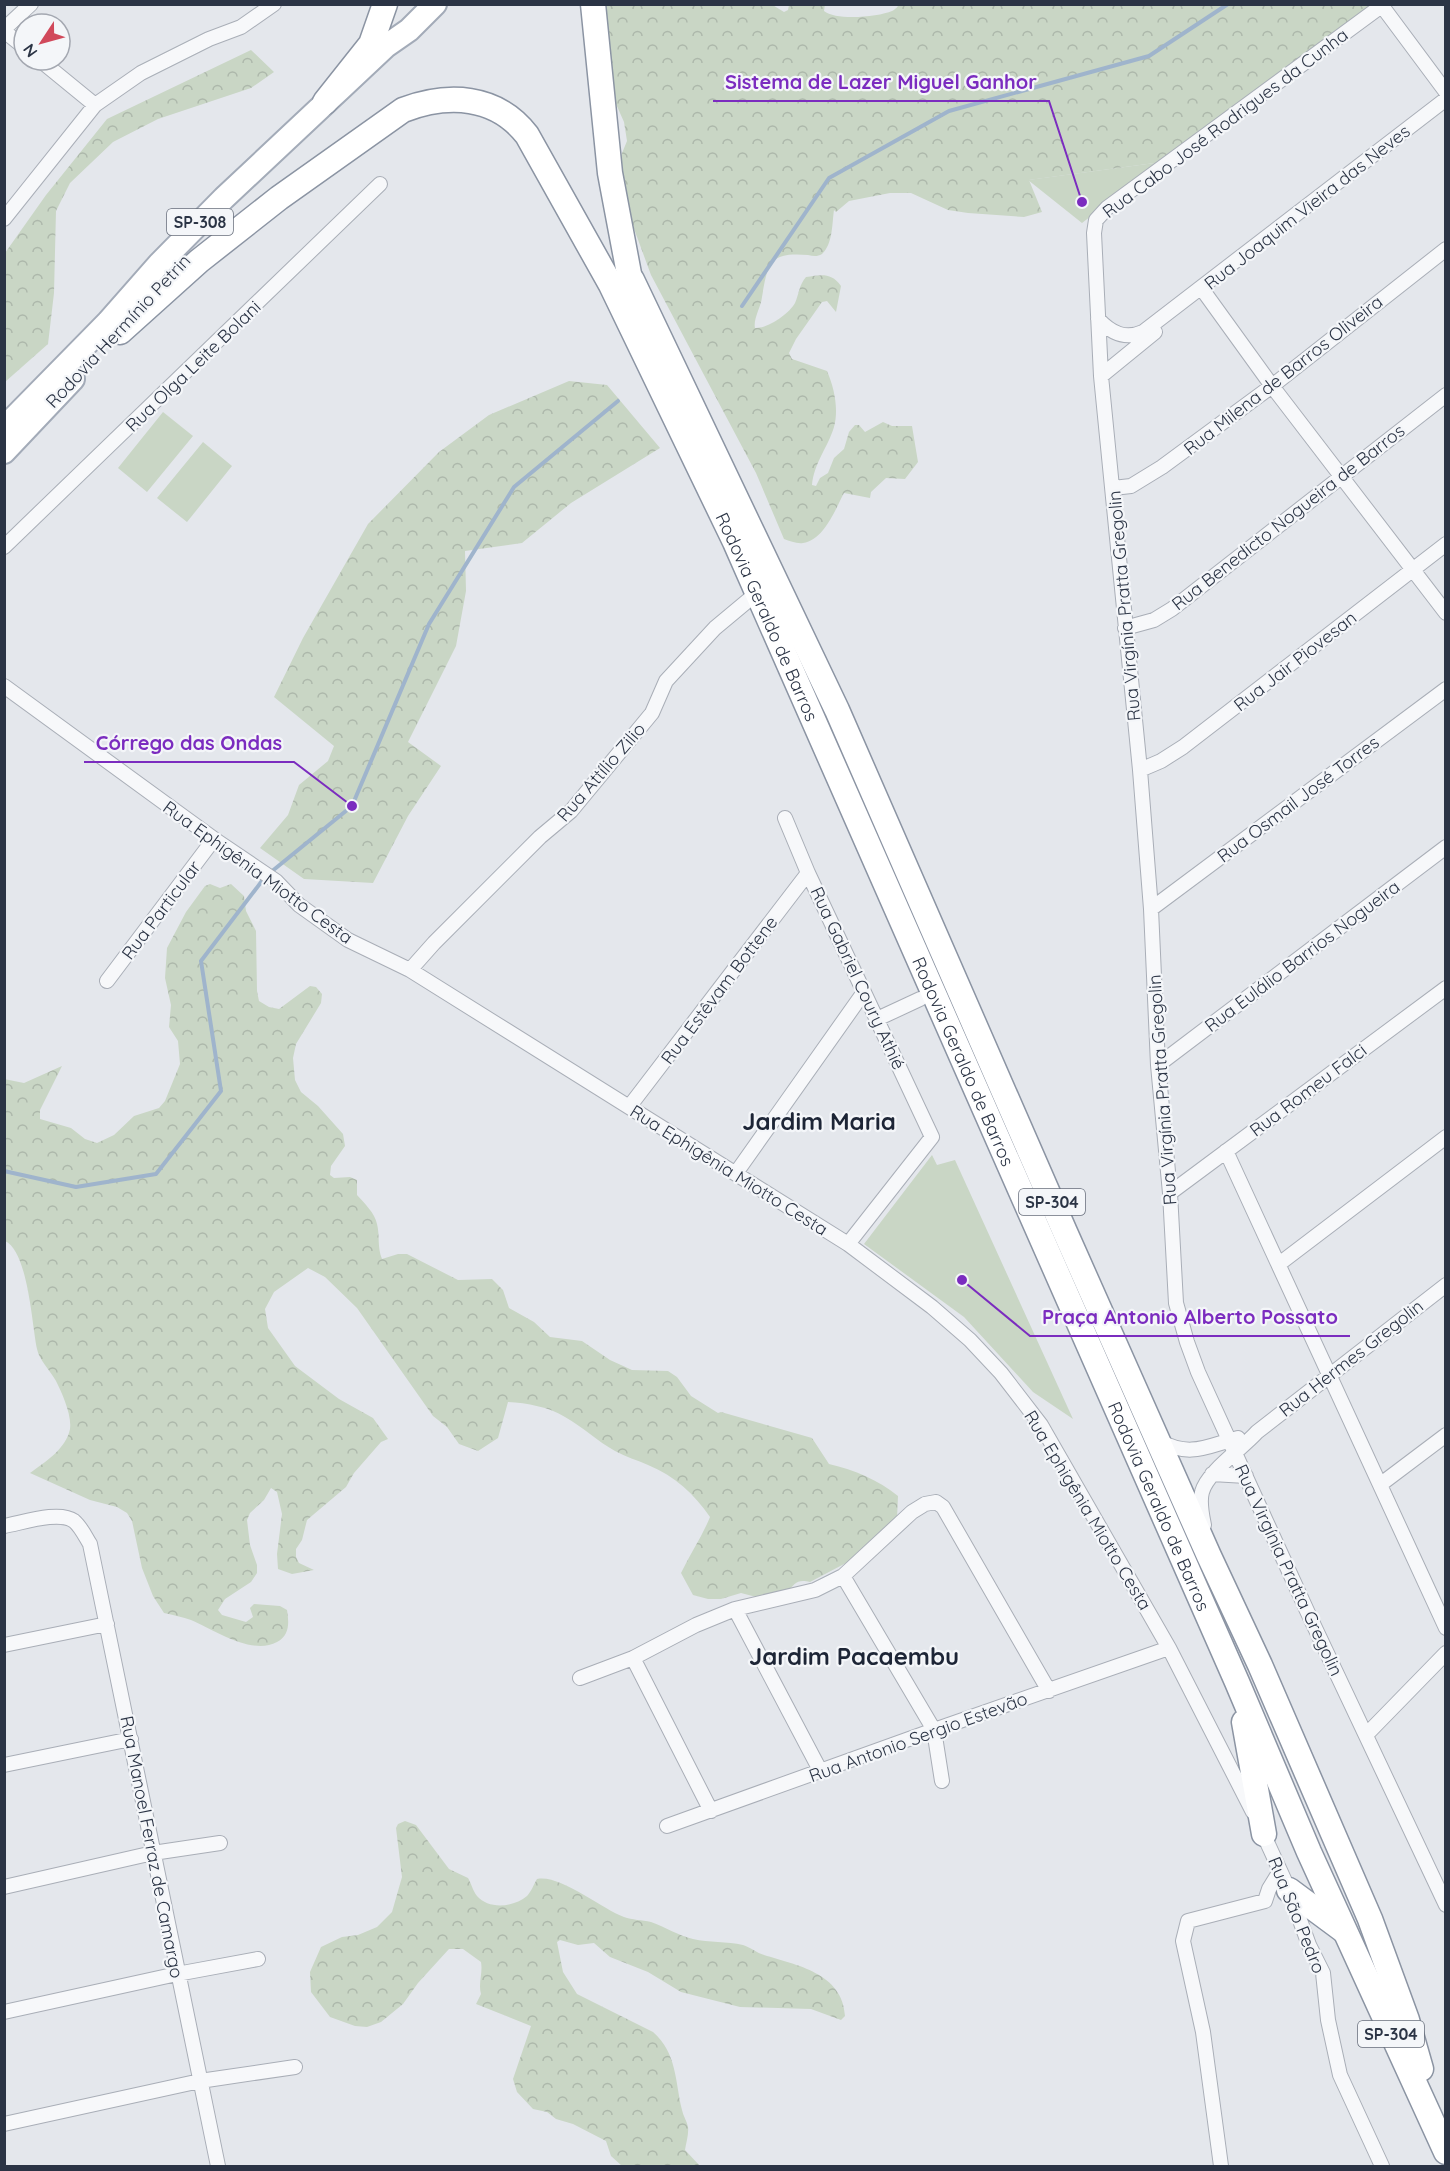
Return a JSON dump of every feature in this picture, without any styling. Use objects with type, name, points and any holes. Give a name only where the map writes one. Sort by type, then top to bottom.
[{"type":"highway","points":[[326,102],[371,44],[385,4]]},
{"type":"highway","points":[[593,4],[621,282]]},
{"type":"highway","points":[[120,332],[199,261],[279,198],[382,124],[404,110],[447,98],[491,107],[519,124],[621,282]]},
{"type":"highway","name":"Rodovia Geraldo de Barros","points":[[621,282],[638,342],[722,514],[1344,1930],[1442,2145]]},
{"type":"highway","name":"Rodovia Geraldo de Barros","points":[[621,282],[837,710],[1209,1556],[1260,1665],[1370,1919],[1407,2020],[1442,2145]]},
{"type":"highway","points":[[854,814],[876,893],[920,999],[972,1113],[1005,1158]]},
{"type":"highway","points":[[1237,1682],[1264,1834]]},
{"type":"highway","points":[[1285,1881],[1344,1930]]},
{"type":"main road","name":"Rodovia Hermínio Petrin","points":[[4,452],[120,332],[232,207],[323,123],[393,53],[409,30],[435,4]]},
{"type":"main road","name":"Rodovia Hermínio Petrin","points":[[4,428],[108,322],[159,264],[224,198],[386,46],[409,30]]},
{"type":"street","points":[[4,30],[31,4]]},
{"type":"street","points":[[4,219],[95,105],[141,72],[209,39],[241,27],[274,4]]},
{"type":"street","points":[[1383,5],[1446,92]]},
{"type":"street","name":"Rua Cabo José Rodrigues da Cunha","points":[[1096,220],[1107,208],[1383,5]]},
{"type":"street","points":[[55,72],[95,105]]},
{"type":"street","name":"Rua Joaquim Vieira das Neves","points":[[1098,319],[1109,330],[1125,336],[1143,332],[1202,289],[1446,99]]},
{"type":"street","name":"Rua Olga Leite Bolani","points":[[4,548],[380,184]]},
{"type":"street","name":"Rua Virgínia Pratta Gregolin","points":[[1096,220],[1094,233],[1101,376],[1140,770],[1151,909],[1158,1065],[1178,1313],[1198,1372],[1446,1905]]},
{"type":"street","name":"Rua Milena de Barros Oliveira","points":[[1113,488],[1131,486],[1142,480],[1272,386],[1446,249]]},
{"type":"street","points":[[1202,289],[1272,386],[1446,613]]},
{"type":"street","name":"Rua Joaquim Vieira das Neves","points":[[1101,376],[1156,331],[1168,315]]},
{"type":"street","name":"Rua Benedicto Nogueira de Barros","points":[[1125,628],[1154,620],[1172,609],[1446,395]]},
{"type":"street","name":"Rua Jair Piovesan","points":[[1140,770],[1161,761],[1183,747],[1446,544]]},
{"type":"street","name":"Rua Attílio Zilio","points":[[410,970],[540,837],[571,811],[652,713],[666,681],[715,628],[757,593]]},
{"type":"street","name":"Rua Ephigênia Miotto Cesta","points":[[4,686],[214,839],[276,881],[299,905],[348,940],[410,970],[848,1244],[932,1307],[970,1340],[1008,1381],[1041,1425],[1169,1648],[1264,1834]]},
{"type":"street","name":"Rua Osmail José Torres","points":[[1151,909],[1446,688]]},
{"type":"street","name":"Rua Gabriel Coury Athié","points":[[785,818],[808,873],[932,1137],[848,1244]]},
{"type":"street","name":"Rua Particular","points":[[107,981],[214,839]]},
{"type":"street","name":"Rua Eulálio Barrios Nogueira","points":[[1158,1065],[1446,847]]},
{"type":"street","name":"Rua Estêvam Bottene","points":[[629,1107],[808,873]]},
{"type":"street","name":"Rua Romeu Falci","points":[[1170,1193],[1446,988]]},
{"type":"street","points":[[736,1173],[864,992]]},
{"type":"street","points":[[877,1019],[920,999]]},
{"type":"street","points":[[1280,1264],[1446,1137]]},
{"type":"street","points":[[1227,1151],[1446,1628]]},
{"type":"street","name":"Rua Hermes Gregolin","points":[[1209,1556],[1201,1508],[1202,1491],[1232,1447],[1257,1432],[1446,1285]]},
{"type":"street","points":[[1381,1484],[1446,1435]]},
{"type":"street","name":"Rua Hermes Gregolin","points":[[1158,1440],[1171,1447],[1184,1450],[1232,1447]]},
{"type":"street","points":[[1212,1474],[1246,1476]]},
{"type":"street","points":[[580,1678],[633,1658],[696,1625],[735,1609],[815,1590],[843,1576],[912,1512],[925,1504],[936,1502],[943,1507],[1049,1691]]},
{"type":"street","name":"Rua Manoel Ferraz de Camargo","points":[[4,1526],[58,1516],[72,1520],[82,1529],[90,1544],[218,2166]]},
{"type":"street","points":[[843,1576],[934,1730],[942,1781]]},
{"type":"street","points":[[735,1609],[821,1772]]},
{"type":"street","points":[[4,1645],[107,1624]]},
{"type":"street","name":"Rua Antonio Sergio Estevão","points":[[667,1827],[1169,1648]]},
{"type":"street","points":[[1366,1735],[1446,1653]]},
{"type":"street","points":[[633,1658],[711,1811]]},
{"type":"street","points":[[4,1764],[131,1739]]},
{"type":"street","name":"Rua São Pedro","points":[[1264,1834],[1285,1881],[1309,1945],[1323,1973],[1328,2020],[1340,2075],[1382,2166]]},
{"type":"street","points":[[4,1887],[153,1852],[220,1843]]},
{"type":"street","points":[[1221,2166],[1203,2032],[1184,1939],[1188,1921],[1265,1901],[1269,1889],[1285,1881]]},
{"type":"street","points":[[4,2012],[177,1974],[258,1959]]},
{"type":"street","points":[[4,2124],[200,2081],[295,2067]]},
{"type":"green space","points":[[771,4],[784,12],[788,10],[789,5],[825,4],[824,11],[847,17],[886,13],[900,4],[1371,5],[1162,162],[1029,180],[1042,212],[1024,217],[948,210],[911,193],[890,193],[849,201],[836,212],[834,210],[830,239],[822,254],[818,256],[786,255],[773,262],[766,275],[755,328],[771,323],[788,312],[795,303],[800,286],[806,277],[829,276],[841,286],[836,312],[827,301],[822,302],[789,353],[792,359],[827,371],[835,398],[834,427],[815,469],[812,485],[816,486],[820,478],[828,473],[834,458],[844,449],[849,432],[855,425],[859,425],[865,432],[883,422],[892,426],[912,426],[918,462],[905,479],[886,478],[871,492],[870,498],[844,493],[823,530],[810,541],[801,543],[784,539],[756,473],[651,275],[633,226],[626,196],[620,158],[627,141],[624,122],[616,104],[602,94],[590,5]]},
{"type":"green space","points":[[251,50],[274,72],[251,88],[158,119],[113,142],[70,183],[56,211],[54,293],[48,344],[5,382],[5,253],[46,195],[107,119]]},
{"type":"green space","points":[[1162,162],[1082,223],[1028,180]]},
{"type":"green space","points":[[569,381],[607,385],[660,448],[571,503],[522,543],[465,551],[466,591],[456,646],[408,742],[441,766],[408,816],[373,883],[304,879],[260,848],[288,815],[299,785],[328,761],[334,746],[274,697],[303,638],[368,524],[439,452],[489,415]]},
{"type":"green space","points":[[163,412],[193,436],[147,492],[118,468]]},
{"type":"green space","points":[[203,442],[232,466],[187,522],[157,498]]},
{"type":"green space","points":[[210,884],[220,888],[231,884],[244,896],[246,911],[256,931],[259,1001],[269,1007],[279,1009],[310,986],[316,987],[322,994],[321,1003],[296,1044],[293,1058],[295,1080],[301,1092],[318,1106],[343,1134],[345,1146],[331,1166],[330,1175],[334,1178],[350,1177],[357,1180],[357,1195],[376,1220],[382,1259],[407,1254],[458,1280],[492,1279],[503,1290],[509,1308],[534,1322],[550,1337],[582,1341],[610,1360],[632,1370],[668,1371],[677,1377],[691,1396],[718,1413],[812,1438],[829,1464],[866,1476],[898,1496],[897,1519],[869,1547],[846,1563],[810,1582],[797,1583],[787,1593],[760,1598],[741,1593],[721,1599],[708,1599],[693,1595],[681,1573],[710,1517],[683,1487],[658,1469],[615,1451],[559,1414],[530,1405],[508,1402],[498,1438],[478,1451],[459,1444],[447,1427],[433,1416],[357,1308],[325,1277],[308,1268],[274,1292],[265,1309],[268,1328],[295,1366],[339,1399],[373,1418],[388,1439],[381,1442],[354,1473],[346,1487],[307,1520],[302,1540],[296,1549],[296,1557],[299,1563],[314,1570],[292,1574],[278,1569],[277,1554],[282,1514],[277,1492],[271,1488],[264,1500],[250,1513],[247,1520],[257,1573],[251,1582],[225,1599],[218,1610],[222,1615],[246,1622],[253,1617],[250,1608],[254,1604],[280,1606],[287,1610],[288,1619],[288,1628],[281,1639],[267,1645],[245,1644],[191,1620],[164,1613],[153,1596],[142,1568],[132,1521],[127,1513],[117,1507],[90,1500],[30,1473],[60,1449],[68,1436],[70,1423],[68,1411],[56,1381],[38,1353],[28,1290],[19,1259],[13,1248],[5,1241],[4,1079],[24,1083],[62,1066],[40,1110],[40,1119],[71,1128],[85,1139],[97,1143],[114,1135],[134,1116],[159,1108],[165,1101],[180,1064],[178,1041],[169,1027],[171,1005],[165,978],[167,948],[186,912],[205,886]]},
{"type":"green space","points":[[932,1155],[937,1165],[955,1160],[1073,1419],[1033,1392],[964,1317],[864,1244]]},
{"type":"green space","points":[[405,1821],[416,1825],[449,1869],[468,1878],[477,1896],[488,1903],[509,1905],[522,1900],[537,1879],[557,1882],[624,1917],[651,1922],[693,1939],[743,1945],[761,1954],[816,1973],[836,1990],[842,2001],[845,2016],[841,2020],[811,2009],[740,2007],[681,1992],[648,1972],[610,1957],[594,1943],[578,1945],[560,1940],[557,1942],[563,1972],[577,1994],[653,2032],[667,2049],[674,2068],[688,2127],[685,2150],[700,2166],[622,2166],[611,2156],[606,2141],[573,2124],[556,2119],[547,2112],[533,2109],[517,2092],[513,2079],[531,2026],[476,2004],[481,1994],[481,1962],[463,1949],[449,1949],[418,1983],[403,2004],[381,2022],[367,2027],[355,2026],[330,2017],[311,1992],[310,1972],[321,1947],[342,1937],[358,1935],[377,1927],[392,1912],[402,1877],[396,1828],[398,1824]]},
{"type":"waterway","points":[[742,306],[829,178],[949,111],[1149,56],[1228,4]]},
{"type":"waterway","points":[[271,872],[352,806],[429,624],[514,487],[618,401]]},
{"type":"waterway","points":[[4,1171],[76,1187],[156,1174],[221,1091],[201,961],[265,877]]},
{"type":"place","name":"Sistema de Lazer Miguel Ganhor","points":[[1082,202]]},
{"type":"place","name":"Córrego das Ondas","points":[[352,806]]},
{"type":"place","name":"Praça Antonio Alberto Possato","points":[[962,1280]]},
{"type":"district","name":"Jardim Maria","points":[[819,1121]]},
{"type":"district","name":"Jardim Pacaembu","points":[[854,1656]]}]
